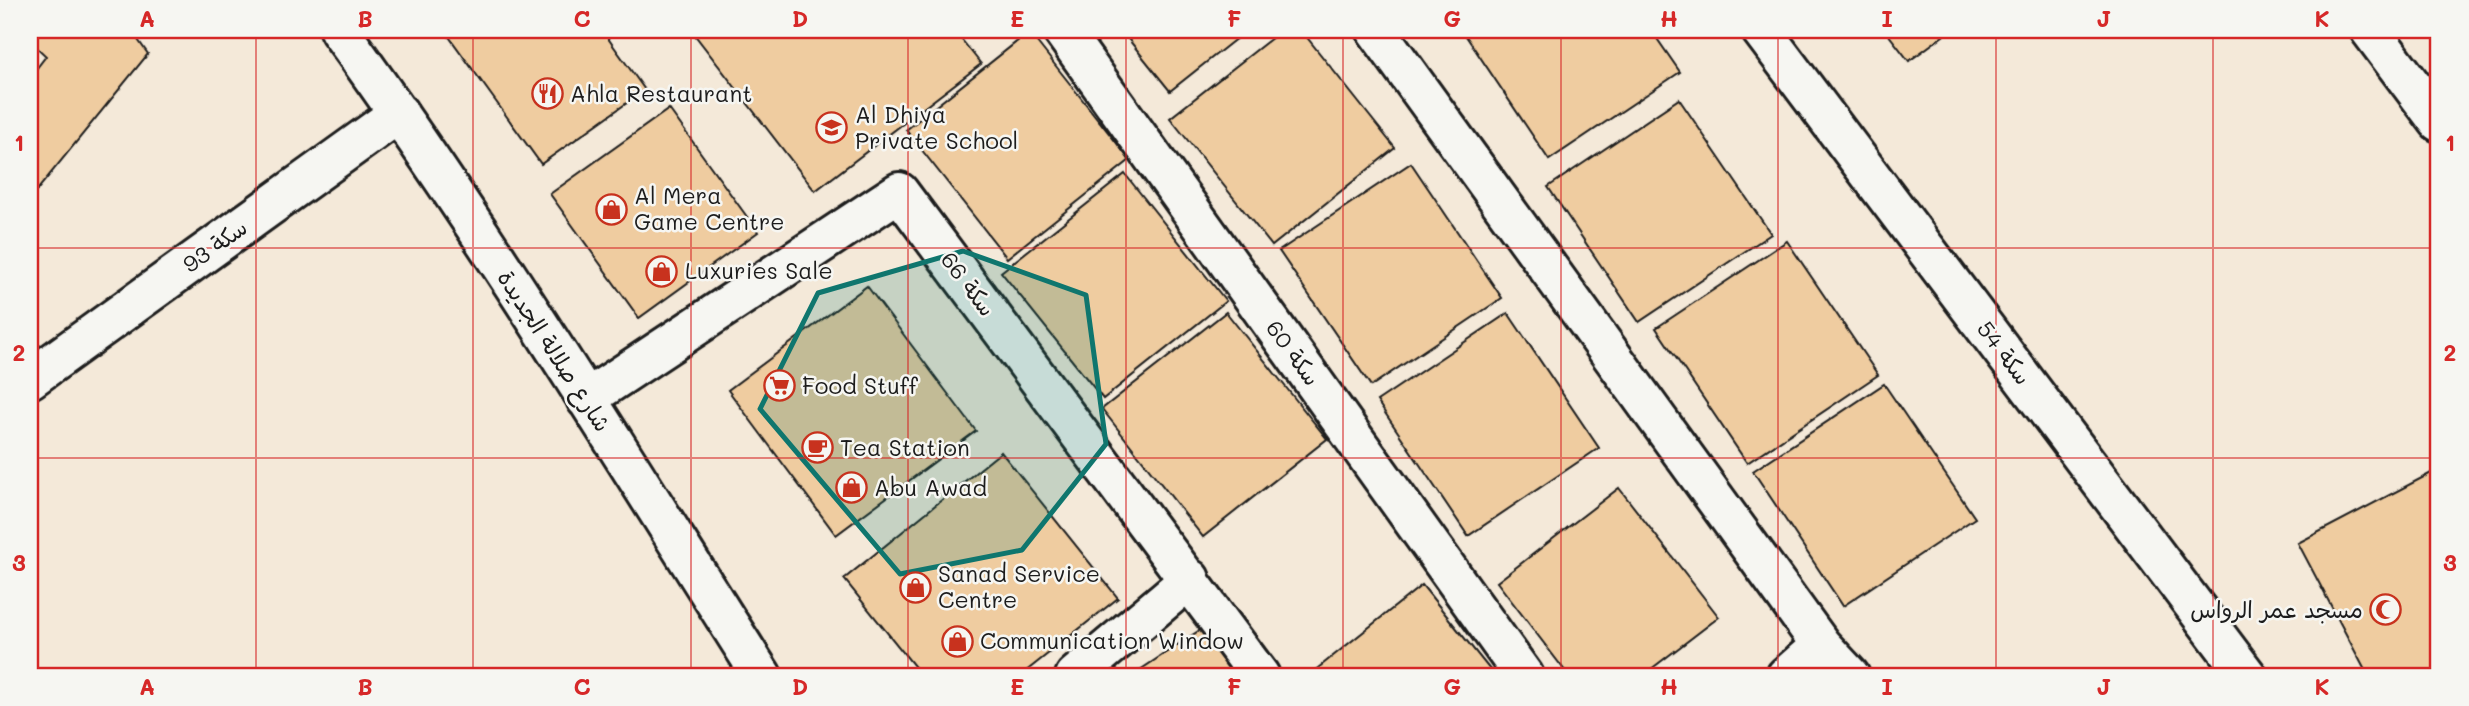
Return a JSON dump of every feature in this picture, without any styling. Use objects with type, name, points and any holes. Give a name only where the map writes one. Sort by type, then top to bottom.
[{"type":"street","name":"شارع صلالة الجديدة","points":[[339,30],[400,113],[762,676]]},
{"type":"street","name":"سكة 60","points":[[1062,30],[1524,676]]},
{"type":"street","points":[[1376,30],[1821,645],[1850,676]]},
{"type":"street","name":"سكة 54","points":[[1761,30],[2247,676]]},
{"type":"street","points":[[2371,30],[2439,122]]},
{"type":"street","name":"سكة 93","points":[[30,379],[400,113]]},
{"type":"street","name":"سكة 66","points":[[586,399],[899,192],[1260,676]]},
{"type":"street","points":[[1075,676],[1190,579]]},
{"type":"street","points":[[1786,676],[1821,645]]},
{"type":"highlighted area","points":[[963,251],[1086,295],[1106,444],[1022,550],[900,574],[760,409],[818,293]]},
{"type":"building","points":[[30,30],[131,30],[148,54],[30,199],[30,77],[46,56],[30,41]]},
{"type":"building","points":[[602,30],[645,90],[541,164],[445,31]]},
{"type":"building","name":"Al Dhiya Private School","points":[[691,30],[954,30],[981,64],[815,191]]},
{"type":"building","points":[[1121,30],[1247,30],[1170,91]]},
{"type":"building","points":[[1282,30],[1301,30],[1395,148],[1272,246],[1170,118]]},
{"type":"building","points":[[1462,30],[1651,30],[1680,72],[1549,160]]},
{"type":"building","points":[[1885,30],[1951,30],[1909,61]]},
{"type":"building","points":[[1029,32],[1130,160],[1007,258],[906,130]]},
{"type":"building","points":[[1679,99],[1771,234],[1639,322],[1548,187]]},
{"type":"building","points":[[669,109],[758,232],[639,318],[550,194]]},
{"type":"building","points":[[1411,163],[1502,298],[1371,386],[1279,251]]},
{"type":"building","points":[[1125,174],[1226,301],[1103,399],[1001,272]]},
{"type":"building","points":[[1787,241],[1878,375],[1747,463],[1656,328]]},
{"type":"building","points":[[867,286],[976,431],[836,535],[728,390]]},
{"type":"building","points":[[1226,312],[1327,439],[1203,537],[1102,409]]},
{"type":"building","points":[[1508,313],[1599,448],[1468,536],[1377,401]]},
{"type":"building","points":[[1884,384],[1975,518],[1843,606],[1753,471]]},
{"type":"building","points":[[1001,452],[1118,598],[1020,676],[922,676],[844,579]]},
{"type":"building","name":"مسجد عمر الرواس","points":[[2439,469],[2439,676],[2368,676],[2298,543]]},
{"type":"building","points":[[1619,488],[1719,617],[1642,676],[1569,676],[1497,582]]},
{"type":"building","points":[[1422,585],[1495,676],[1308,676]]},
{"type":"building","points":[[1209,624],[1245,676],[1131,676]]},
{"type":"place","name":"Ahla Restaurant","points":[[547,94]]},
{"type":"place","name":"Al Dhiya Private School","points":[[832,128]]},
{"type":"place","name":"Al Mera Game Centre","points":[[611,209]]},
{"type":"place","name":"Luxuries Sale","points":[[662,271]]},
{"type":"place","name":"Food Stuff","points":[[779,386]]},
{"type":"place","name":"Tea Station","points":[[817,448]]},
{"type":"place","name":"Abu Awad","points":[[851,488]]},
{"type":"place","name":"Sanad Service Centre","points":[[915,587]]},
{"type":"place","name":"مسجد عمر الرواس","points":[[2386,610]]},
{"type":"place","name":"Communication Window","points":[[957,641]]}]
